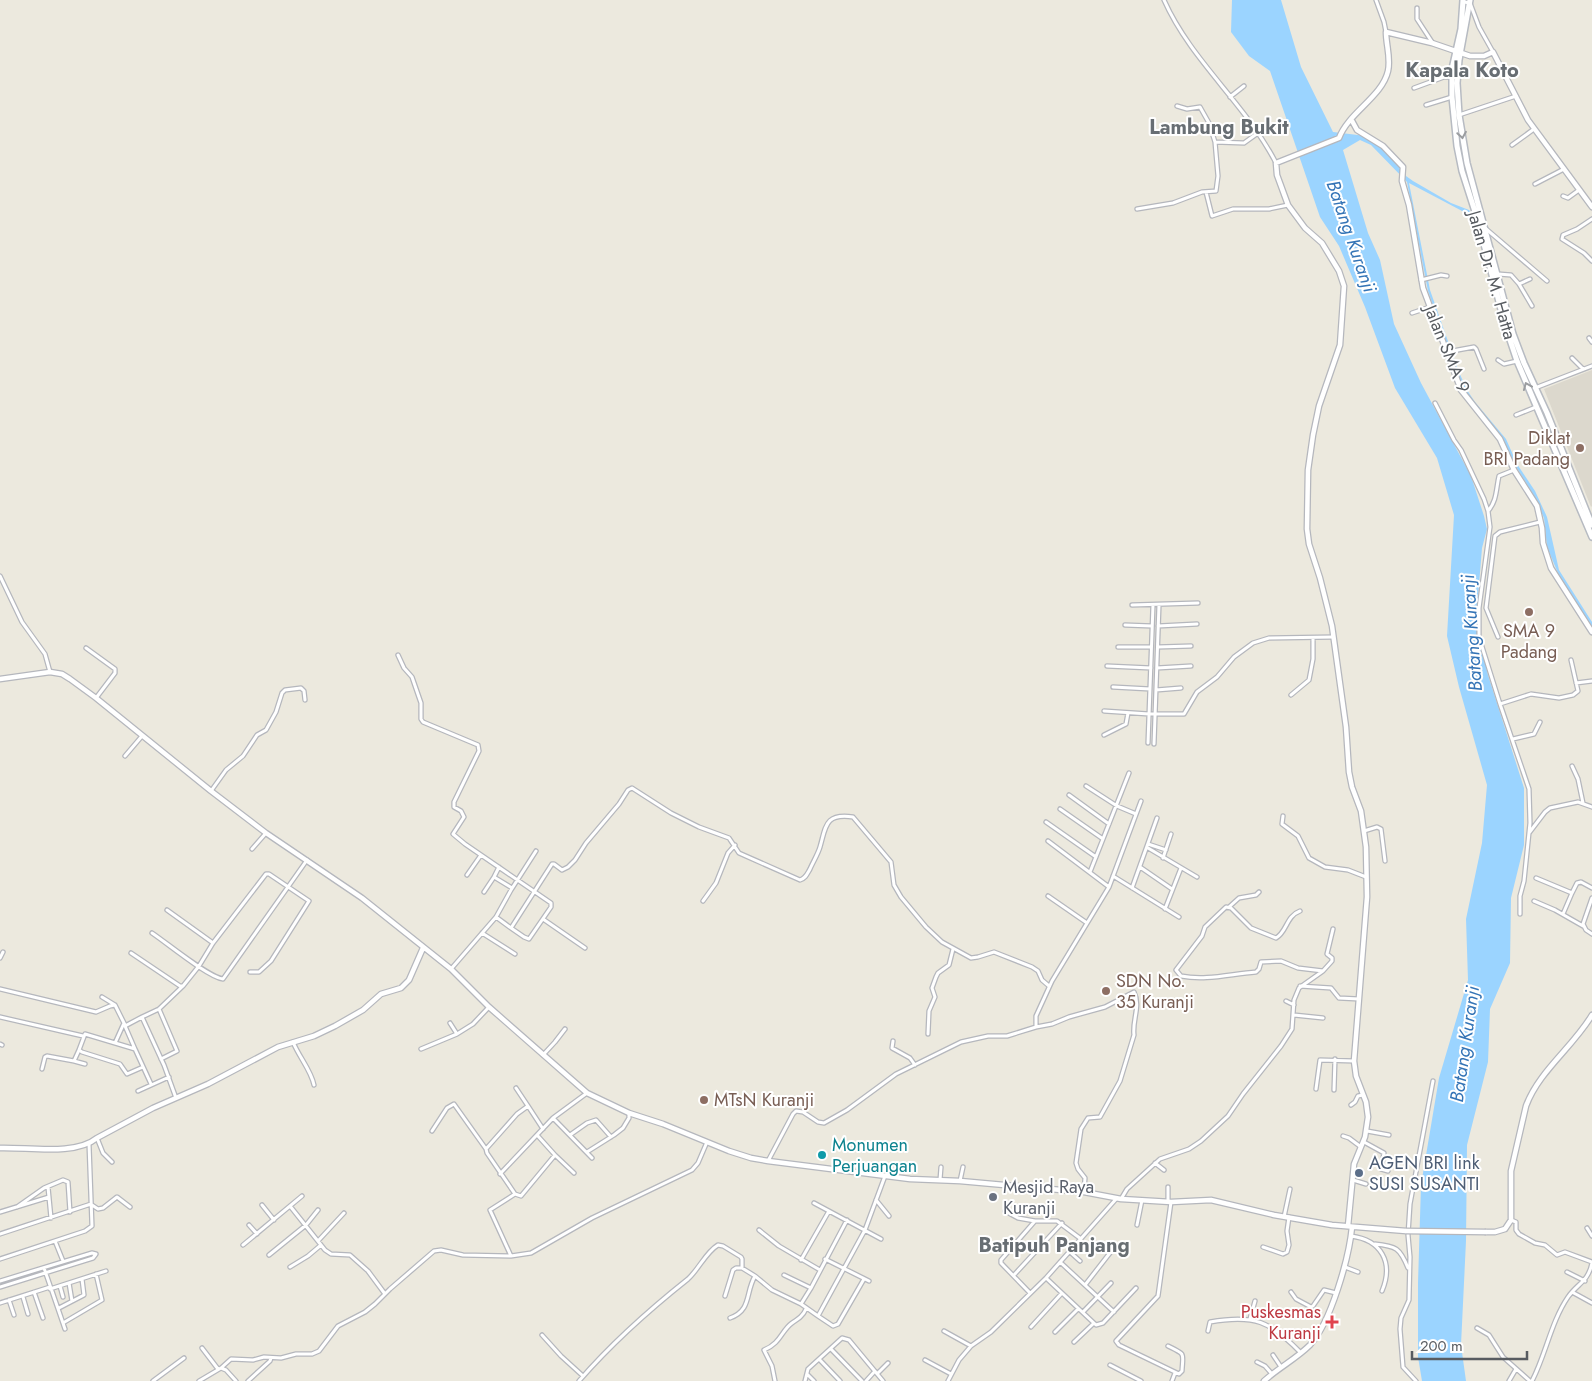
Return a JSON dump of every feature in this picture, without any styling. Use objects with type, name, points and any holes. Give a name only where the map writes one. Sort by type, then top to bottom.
[{"type":"main road","name":"Jalan Dr. M. Hatta","points":[[1467,1],[1452,77],[1452,97],[1459,158],[1478,221],[1489,240],[1520,363],[1535,388],[1587,518],[1592,537]]},
{"type":"main road","name":"Jalan Dr. M. Hatta","points":[[1458,52],[1459,115],[1467,163],[1484,231],[1502,317],[1536,407],[1587,518],[1592,525]]},
{"type":"street","points":[[1164,0],[1174,20],[1198,56],[1265,142],[1276,162],[1278,175],[1288,205],[1305,228],[1322,243],[1339,271],[1344,286],[1340,345],[1316,414],[1308,470],[1307,537],[1320,578],[1334,637],[1345,719],[1350,780],[1367,830],[1367,903],[1354,1061],[1356,1076],[1368,1109],[1367,1131],[1364,1142],[1355,1159],[1350,1226],[1351,1236],[1345,1266],[1336,1293],[1317,1336],[1301,1353],[1264,1381]]},
{"type":"street","points":[[1276,162],[1337,140],[1351,119],[1386,77],[1389,65],[1386,32],[1376,0]]},
{"type":"street","points":[[1467,1],[1534,129],[1592,207]]},
{"type":"street","points":[[1417,8],[1417,19],[1432,43]]},
{"type":"street","points":[[1386,32],[1478,57],[1493,52]]},
{"type":"street","points":[[1414,88],[1444,77],[1452,77]]},
{"type":"street","points":[[1230,97],[1244,86]]},
{"type":"street","points":[[1459,115],[1516,96]]},
{"type":"street","points":[[1426,104],[1452,97]]},
{"type":"street","points":[[1137,209],[1172,203],[1206,192],[1216,191],[1218,186],[1215,142],[1209,123],[1200,107],[1187,109],[1177,106]]},
{"type":"street","name":"Jalan SMA 9","points":[[1351,119],[1357,130],[1383,146],[1403,167],[1402,178],[1430,307],[1449,352],[1464,396],[1500,439],[1514,470],[1537,506],[1543,543],[1552,568],[1592,632]]},
{"type":"street","points":[[1512,145],[1534,129]]},
{"type":"street","points":[[1215,142],[1244,143],[1258,133]]},
{"type":"street","points":[[1535,184],[1564,169]]},
{"type":"street","points":[[1563,196],[1569,198],[1580,190]]},
{"type":"street","points":[[1206,192],[1212,216],[1233,209],[1269,209],[1288,205]]},
{"type":"street","points":[[1592,219],[1577,229],[1563,235],[1562,238],[1592,261]]},
{"type":"street","points":[[1484,231],[1547,281]]},
{"type":"street","points":[[1498,274],[1509,273],[1519,284],[1532,306]]},
{"type":"street","points":[[1423,280],[1447,276]]},
{"type":"street","points":[[1519,284],[1530,279]]},
{"type":"street","points":[[1412,313],[1430,307]]},
{"type":"street","points":[[1589,338],[1592,342]]},
{"type":"street","points":[[1449,352],[1468,347],[1475,348],[1484,369]]},
{"type":"street","points":[[1572,358],[1583,369]]},
{"type":"street","points":[[1498,360],[1504,364],[1520,363]]},
{"type":"street","points":[[1535,388],[1592,366]]},
{"type":"street","points":[[1435,403],[1461,450],[1488,511],[1490,527],[1479,608],[1479,637],[1529,789],[1529,834],[1524,881],[1520,896],[1520,914]]},
{"type":"street","points":[[1516,415],[1536,407]]},
{"type":"street","points":[[1488,511],[1493,505],[1496,496],[1499,476],[1514,470]]},
{"type":"street","points":[[1498,637],[1486,608],[1495,536],[1500,532],[1541,522]]},
{"type":"street","points":[[0,576],[22,622],[45,654],[50,672]]},
{"type":"street","points":[[1132,605],[1198,603]]},
{"type":"street","points":[[1148,743],[1153,605]]},
{"type":"street","points":[[1154,744],[1159,605]]},
{"type":"street","points":[[1158,626],[1197,624]]},
{"type":"street","points":[[1125,625],[1152,626]]},
{"type":"street","points":[[1104,711],[1184,714],[1197,692],[1217,677],[1234,657],[1253,643],[1269,638],[1334,637]]},
{"type":"street","points":[[1291,695],[1309,680],[1313,659],[1313,638]]},
{"type":"street","points":[[1118,646],[1152,647]]},
{"type":"street","points":[[1158,647],[1191,646]]},
{"type":"street","points":[[86,648],[115,669],[115,673],[96,698]]},
{"type":"street","points":[[398,655],[404,668],[412,677],[421,703],[421,719],[423,722],[478,747],[479,751],[454,802],[454,806],[464,817],[453,834],[551,903],[551,907],[529,938],[524,937],[496,917]]},
{"type":"street","points":[[1500,704],[1531,694],[1552,698],[1573,695],[1578,691],[1571,660]]},
{"type":"street","points":[[1107,666],[1151,668]]},
{"type":"street","points":[[1157,668],[1191,666]]},
{"type":"street","points":[[0,679],[50,672],[62,674],[96,698],[266,833],[362,898],[451,969],[489,1007],[587,1093],[629,1113],[751,1158],[886,1176],[1084,1192],[1119,1199],[1169,1202],[1211,1200],[1286,1217],[1350,1226],[1406,1231],[1495,1232],[1506,1229],[1511,1220],[1512,1170],[1529,1096],[1541,1078],[1585,1027],[1592,1015]]},
{"type":"street","points":[[1576,683],[1592,681]]},
{"type":"street","points":[[1113,687],[1150,689]]},
{"type":"street","points":[[211,791],[226,770],[243,756],[257,735],[266,730],[285,690],[302,688],[305,700]]},
{"type":"street","points":[[1156,690],[1181,688]]},
{"type":"street","points":[[1104,735],[1126,724],[1128,713]]},
{"type":"street","points":[[1513,739],[1534,734],[1540,722]]},
{"type":"street","points":[[125,756],[142,736]]},
{"type":"street","points":[[1572,766],[1578,779],[1582,803]]},
{"type":"street","points":[[1090,872],[1129,773]]},
{"type":"street","points":[[1086,786],[1117,806],[1136,814]]},
{"type":"street","points":[[511,928],[553,864],[564,869],[575,860],[586,843],[630,788],[671,813],[699,827],[729,838],[735,845],[738,853],[800,880],[806,876],[820,849],[825,825],[838,817],[853,817],[891,862],[894,885],[907,905],[936,936],[953,949],[971,958],[994,952],[1032,967],[1038,971],[1042,980],[1049,986]]},
{"type":"street","points":[[1068,795],[1109,824]]},
{"type":"street","points":[[1036,1027],[1036,1016],[1049,986],[1109,887],[1141,801]]},
{"type":"street","points":[[1529,834],[1550,808],[1582,803],[1592,807]]},
{"type":"street","points":[[1060,809],[1102,839]]},
{"type":"street","points":[[1283,816],[1282,823],[1298,836],[1309,858],[1325,867],[1348,870],[1367,877]]},
{"type":"street","points":[[1132,888],[1158,818]]},
{"type":"street","points":[[1046,822],[1096,857]]},
{"type":"street","points":[[1367,830],[1378,827],[1382,832],[1385,861]]},
{"type":"street","points":[[252,849],[266,833]]},
{"type":"street","points":[[1163,858],[1171,834]]},
{"type":"street","points":[[1048,841],[1109,887]]},
{"type":"street","points":[[703,901],[716,883],[728,853],[735,845]]},
{"type":"street","points":[[1148,846],[1166,850]]},
{"type":"street","points":[[1148,846],[1163,858],[1197,877]]},
{"type":"street","points":[[451,969],[496,917],[536,851]]},
{"type":"street","points":[[467,875],[481,855]]},
{"type":"street","points":[[152,933],[214,976],[223,979],[307,860]]},
{"type":"street","points":[[484,892],[499,867]]},
{"type":"street","points":[[1140,867],[1172,889]]},
{"type":"street","points":[[1165,909],[1182,868]]},
{"type":"street","points":[[115,1043],[125,1024],[160,1009],[183,986],[266,874],[272,875],[309,900],[271,961],[259,972],[250,972]]},
{"type":"street","points":[[1113,876],[1179,917]]},
{"type":"street","points":[[494,877],[512,888]]},
{"type":"street","points":[[1536,878],[1572,892]]},
{"type":"street","points":[[1563,914],[1578,883],[1581,882],[1592,888]]},
{"type":"street","points":[[1259,892],[1256,895],[1239,898],[1229,907],[1226,907],[1204,928],[1202,936],[1177,967],[1177,972],[1181,976],[1212,978],[1256,972],[1261,962],[1278,961],[1298,968],[1323,971]]},
{"type":"street","points":[[1048,896],[1087,923]]},
{"type":"street","points":[[1583,926],[1592,898]]},
{"type":"street","points":[[1534,901],[1563,914],[1592,934]]},
{"type":"street","points":[[1229,907],[1251,928],[1276,938],[1279,937],[1290,918],[1300,911]]},
{"type":"street","points":[[167,910],[213,943]]},
{"type":"street","points":[[543,919],[585,948]]},
{"type":"street","points":[[948,1381],[959,1360],[971,1346],[991,1332],[1046,1278],[1127,1189],[1154,1163],[1164,1156],[1189,1149],[1201,1141],[1228,1116],[1242,1094],[1292,1029],[1296,993],[1300,986],[1323,971],[1333,960],[1327,954],[1333,930]]},
{"type":"street","points":[[482,934],[515,954]]},
{"type":"street","points":[[0,1148],[59,1148],[89,1144],[153,1108],[225,1076],[278,1047],[314,1036],[335,1026],[363,1010],[380,994],[401,988],[410,980],[423,948]]},
{"type":"street","points":[[928,1034],[929,1012],[935,997],[933,986],[938,973],[949,966],[953,949]]},
{"type":"street","points":[[0,958],[3,952]]},
{"type":"street","points":[[131,953],[180,986],[183,986]]},
{"type":"street","points":[[1300,986],[1331,988],[1339,998],[1359,999]]},
{"type":"street","points":[[0,989],[96,1012],[115,1005]]},
{"type":"street","points":[[768,1161],[796,1111],[803,1112],[818,1122],[824,1123],[847,1110],[896,1074],[969,1039],[1007,1036],[1052,1024],[1105,1007],[1134,992],[1138,1004],[1133,1027],[1134,1035],[1120,1081],[1100,1117],[1088,1118],[1081,1129],[1077,1145],[1076,1162],[1084,1178],[1084,1192]]},
{"type":"street","points":[[102,997],[115,1005],[151,1084]]},
{"type":"street","points":[[1286,1001],[1294,1005]]},
{"type":"street","points":[[421,1049],[457,1034],[473,1024],[489,1007]]},
{"type":"street","points":[[160,1009],[177,1051],[161,1059]]},
{"type":"street","points":[[1294,1015],[1323,1018]]},
{"type":"street","points":[[0,1017],[83,1036],[85,1034],[135,1049]]},
{"type":"street","points":[[142,1017],[176,1098]]},
{"type":"street","points":[[450,1023],[457,1034]]},
{"type":"street","points":[[542,1055],[565,1028]]},
{"type":"street","points":[[74,1061],[83,1036]]},
{"type":"street","points":[[293,1042],[299,1056],[311,1074],[314,1085]]},
{"type":"street","points":[[893,1042],[892,1048],[910,1058],[915,1065]]},
{"type":"street","points":[[79,1050],[120,1064],[127,1074],[143,1067]]},
{"type":"street","points":[[42,1069],[47,1056],[85,1064]]},
{"type":"street","points":[[1334,1090],[1335,1059]]},
{"type":"street","points":[[1316,1089],[1319,1060],[1354,1061]]},
{"type":"street","points":[[138,1091],[168,1077]]},
{"type":"street","points":[[1416,1381],[1403,1367],[1400,1338],[1401,1318],[1409,1300],[1408,1235],[1410,1204],[1432,1081]]},
{"type":"street","points":[[516,1088],[543,1129]]},
{"type":"street","points":[[500,1174],[553,1118],[587,1093]]},
{"type":"street","points":[[1351,1105],[1358,1096],[1364,1095]]},
{"type":"street","points":[[432,1131],[447,1108],[454,1104],[486,1149],[500,1174],[515,1194],[521,1196],[555,1155]]},
{"type":"street","points":[[486,1149],[517,1114],[528,1106]]},
{"type":"street","points":[[587,1152],[611,1137],[627,1123],[629,1113]]},
{"type":"street","points":[[553,1118],[592,1158]]},
{"type":"street","points":[[570,1135],[587,1123],[596,1120],[611,1137]]},
{"type":"street","points":[[1367,1131],[1389,1135]]},
{"type":"street","points":[[537,1135],[574,1173]]},
{"type":"street","points":[[1344,1136],[1350,1138],[1361,1147]]},
{"type":"street","points":[[97,1138],[103,1152],[112,1162]]},
{"type":"street","points":[[199,1381],[231,1359],[288,1358],[296,1354],[312,1354],[319,1351],[338,1326],[366,1312],[434,1252],[441,1250],[463,1255],[511,1256],[535,1251],[592,1218],[692,1170],[704,1151],[707,1141]]},
{"type":"street","points":[[1364,1142],[1384,1153],[1381,1169],[1388,1171]]},
{"type":"street","points":[[0,1258],[85,1231],[92,1226],[89,1144]]},
{"type":"street","points":[[1154,1163],[1164,1170]]},
{"type":"street","points":[[960,1181],[963,1167]]},
{"type":"street","points":[[940,1181],[941,1168]]},
{"type":"street","points":[[818,1316],[865,1230],[886,1176]]},
{"type":"street","points":[[17,1207],[48,1186],[62,1180],[68,1182],[70,1212]]},
{"type":"street","points":[[1353,1180],[1366,1184]]},
{"type":"street","points":[[48,1186],[51,1218]]},
{"type":"street","points":[[1168,1187],[1169,1202],[1158,1296],[1116,1340],[1119,1345],[1175,1373],[1182,1372],[1184,1355],[1182,1352],[1168,1346]]},
{"type":"street","points":[[1263,1247],[1284,1254],[1287,1252],[1289,1245],[1286,1217],[1290,1189]]},
{"type":"street","points":[[511,1256],[490,1210],[515,1194]]},
{"type":"street","points":[[243,1245],[302,1196]]},
{"type":"street","points":[[0,1212],[49,1197]]},
{"type":"street","points":[[91,1204],[98,1209],[103,1208],[117,1197],[130,1207]]},
{"type":"street","points":[[876,1200],[889,1216]]},
{"type":"street","points":[[1137,1225],[1142,1200]]},
{"type":"street","points":[[814,1203],[881,1239]]},
{"type":"street","points":[[0,1234],[91,1204]]},
{"type":"street","points":[[262,1205],[274,1220]]},
{"type":"street","points":[[290,1206],[330,1254],[350,1254],[368,1271],[386,1294]]},
{"type":"street","points":[[269,1255],[306,1225],[318,1210]]},
{"type":"street","points":[[802,1260],[828,1211]]},
{"type":"street","points":[[1005,1211],[1018,1218],[1035,1221],[1057,1221],[1081,1239]]},
{"type":"street","points":[[318,1241],[344,1212]]},
{"type":"street","points":[[800,1304],[846,1220]]},
{"type":"street","points":[[1477,1328],[1489,1335],[1503,1357],[1531,1381],[1560,1311],[1572,1292],[1584,1281],[1592,1262],[1565,1252],[1557,1255],[1545,1244],[1535,1243],[1519,1234],[1516,1230],[1516,1222],[1511,1220]]},
{"type":"street","points":[[1030,1293],[1001,1264],[1001,1260],[1035,1221]]},
{"type":"street","points":[[249,1224],[257,1234]]},
{"type":"street","points":[[1014,1275],[1062,1224]]},
{"type":"street","points":[[1587,1228],[1592,1236]]},
{"type":"street","points":[[759,1230],[780,1246],[820,1270]]},
{"type":"street","points":[[1351,1236],[1360,1237],[1381,1250],[1385,1258],[1386,1268],[1386,1280],[1382,1291]]},
{"type":"street","points":[[55,1240],[63,1261]]},
{"type":"street","points":[[1374,1244],[1390,1245],[1397,1248],[1404,1257],[1409,1270]]},
{"type":"street","points":[[290,1267],[321,1245]]},
{"type":"street","points":[[578,1381],[626,1332],[694,1272],[716,1246],[723,1246],[741,1257],[742,1268]]},
{"type":"street","points":[[1085,1284],[1113,1249]]},
{"type":"street","points":[[0,1281],[92,1252],[96,1254],[93,1258],[0,1287]]},
{"type":"street","points":[[1070,1252],[1080,1261]]},
{"type":"street","points":[[825,1259],[869,1282]]},
{"type":"street","points":[[1060,1262],[1114,1312]]},
{"type":"street","points":[[1345,1266],[1358,1272]]},
{"type":"street","points":[[44,1268],[65,1329]]},
{"type":"street","points":[[725,1296],[733,1270],[742,1268],[772,1290],[800,1304],[833,1326],[838,1324],[864,1279]]},
{"type":"street","points":[[0,1303],[106,1271]]},
{"type":"street","points":[[1567,1272],[1584,1281]]},
{"type":"street","points":[[63,1323],[102,1300],[96,1274]]},
{"type":"street","points":[[784,1274],[810,1288]]},
{"type":"street","points":[[730,1318],[738,1315],[746,1305],[750,1285],[755,1276]]},
{"type":"street","points":[[1046,1278],[1083,1312],[1093,1324]]},
{"type":"street","points":[[59,1308],[85,1294],[82,1279]]},
{"type":"street","points":[[69,1283],[72,1301]]},
{"type":"street","points":[[1083,1312],[1111,1284]]},
{"type":"street","points":[[60,1286],[63,1297]]},
{"type":"street","points":[[1074,1342],[1093,1324],[1101,1324],[1136,1288]]},
{"type":"street","points":[[1291,1292],[1296,1300],[1311,1307],[1314,1306],[1324,1290],[1336,1293]]},
{"type":"street","points":[[34,1292],[44,1318]]},
{"type":"street","points":[[1572,1292],[1592,1304]]},
{"type":"street","points":[[1031,1327],[1062,1293]]},
{"type":"street","points":[[23,1296],[28,1314]]},
{"type":"street","points":[[9,1300],[14,1315]]},
{"type":"street","points":[[1250,1319],[1255,1301]]},
{"type":"street","points":[[1055,1332],[1078,1308]]},
{"type":"street","points":[[775,1381],[772,1366],[764,1350],[777,1342],[792,1323],[804,1314],[806,1309]]},
{"type":"street","points":[[1208,1331],[1210,1322],[1231,1318],[1250,1319],[1268,1325],[1286,1337],[1301,1353]]},
{"type":"street","points":[[944,1331],[971,1346]]},
{"type":"street","points":[[542,1335],[560,1356],[583,1376]]},
{"type":"street","points":[[805,1381],[807,1378],[806,1373],[842,1338],[848,1339],[882,1381]]},
{"type":"street","points":[[202,1348],[220,1368],[226,1370],[236,1381]]},
{"type":"street","points":[[831,1349],[862,1381]]},
{"type":"street","points":[[1272,1355],[1281,1367]]},
{"type":"street","points":[[153,1381],[184,1358]]},
{"type":"street","points":[[248,1381],[271,1358]]},
{"type":"street","points":[[819,1359],[840,1381]]},
{"type":"street","points":[[925,1360],[951,1374]]},
{"type":"street","points":[[1257,1362],[1272,1374]]},
{"type":"street","points":[[866,1381],[888,1363]]},
{"type":"street","points":[[1110,1365],[1142,1381]]},
{"type":"street","points":[[1509,1381],[1516,1369]]},
{"type":"street","points":[[806,1373],[814,1381]]},
{"type":"street","points":[[1172,1381],[1175,1373]]},
{"type":"shaded area","name":"Diklat BRI Padang","points":[[1592,370],[1592,506],[1591,507],[1544,389]]},
{"type":"water","name":"Batang Kuranji","points":[[1232,0],[1281,0],[1301,67],[1333,132],[1366,136],[1379,145],[1402,169],[1406,176],[1451,203],[1469,210],[1471,213],[1464,212],[1409,183],[1430,290],[1458,370],[1475,402],[1506,439],[1517,464],[1535,491],[1547,517],[1559,570],[1592,622],[1592,627],[1560,578],[1547,547],[1544,518],[1533,494],[1515,465],[1504,442],[1462,388],[1428,291],[1407,182],[1371,145],[1360,140],[1343,150],[1368,233],[1380,260],[1394,324],[1421,383],[1471,476],[1484,516],[1487,529],[1482,548],[1476,622],[1488,675],[1524,788],[1524,845],[1511,898],[1510,963],[1490,1009],[1488,1062],[1467,1145],[1466,1241],[1461,1345],[1466,1381],[1422,1381],[1418,1357],[1421,1185],[1439,1078],[1468,980],[1466,919],[1482,843],[1487,785],[1459,687],[1447,636],[1454,515],[1437,458],[1395,388],[1365,307],[1339,246],[1320,217],[1270,71],[1249,56],[1231,32]]},
{"type":"place","name":"Diklat BRI Padang","points":[[1580,448]]},
{"type":"place","name":"SMA 9 Padang","points":[[1529,612]]},
{"type":"place","name":"SDN No. 35 Kuranji","points":[[1106,991]]},
{"type":"place","name":"MTsN Kuranji","points":[[704,1100]]},
{"type":"place","name":"Monumen Perjuangan","points":[[822,1155]]},
{"type":"place","name":"AGEN BRI link SUSI SUSANTI","points":[[1359,1173]]},
{"type":"place","name":"Mesjid Raya Kuranji","points":[[993,1197]]},
{"type":"place","name":"Puskesmas Kuranji","points":[[1332,1322]]},
{"type":"district","name":"Kapala Koto","points":[[1462,70]]},
{"type":"district","name":"Lambung Bukit","points":[[1219,127]]},
{"type":"district","name":"Batipuh Panjang","points":[[1054,1245]]}]
